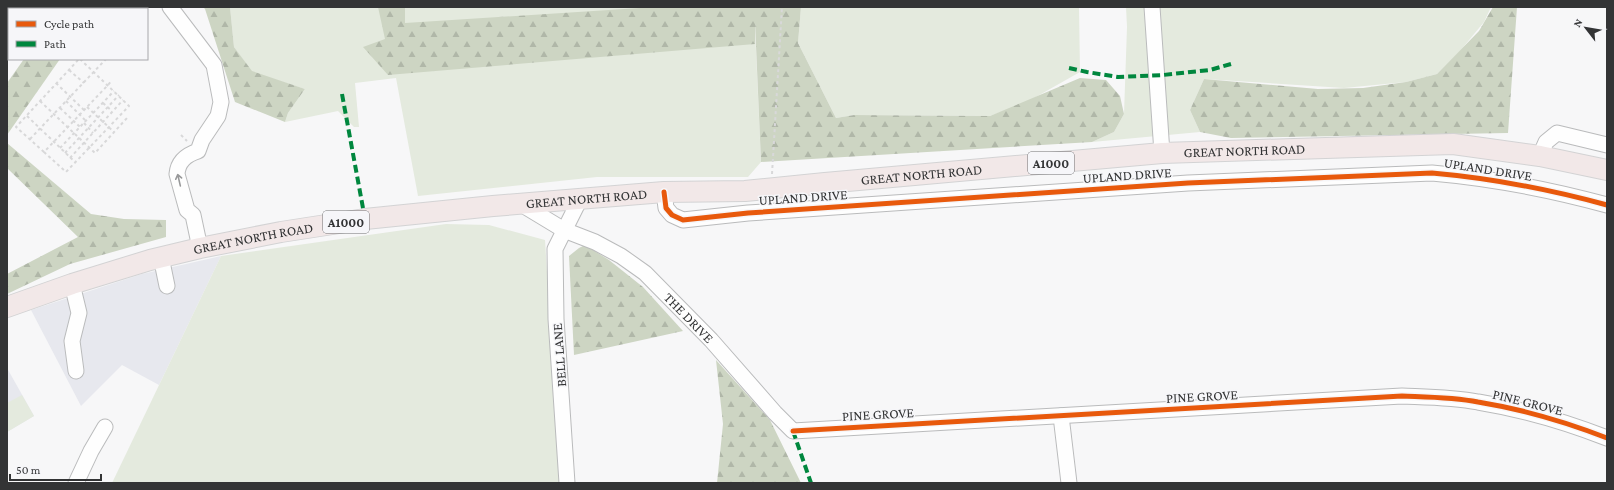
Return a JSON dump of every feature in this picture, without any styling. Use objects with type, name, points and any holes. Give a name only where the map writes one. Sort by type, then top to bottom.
[{"type":"main road","name":"GREAT NORTH ROAD","points":[[7,307],[72,284],[156,259],[200,248],[281,232],[365,219],[521,204],[664,192],[745,191],[1162,153],[1453,144],[1540,156],[1607,170]]},
{"type":"street","points":[[170,7],[214,65],[221,102],[218,116],[202,140],[198,151],[189,154],[184,158],[177,169],[187,210],[192,215],[200,248]]},
{"type":"street","points":[[1152,7],[1162,153]]},
{"type":"street","points":[[1540,156],[1546,142],[1557,134],[1607,145]]},
{"type":"street","name":"UPLAND DRIVE","points":[[664,192],[666,208],[672,215],[683,220],[756,212],[1188,183],[1432,173],[1463,175],[1579,198],[1607,206]]},
{"type":"street","name":"BELL LANE","points":[[567,483],[556,319],[555,249],[580,199]]},
{"type":"street","points":[[521,204],[564,230]]},
{"type":"street","name":"THE DRIVE","points":[[564,230],[595,242],[621,256],[645,273],[711,340],[775,413],[793,431]]},
{"type":"street","points":[[156,259],[162,287]]},
{"type":"street","points":[[72,284],[79,313],[72,341],[76,371]]},
{"type":"street","name":"PINE GROVE","points":[[793,431],[1402,396],[1443,398],[1478,402],[1553,420],[1607,438]]},
{"type":"street","points":[[1061,416],[1069,483]]},
{"type":"street","points":[[76,483],[90,451],[104,427]]},
{"type":"path","points":[[771,188],[782,7]]},
{"type":"path","points":[[78,60],[16,127],[66,172],[129,106],[80,60]]},
{"type":"path","points":[[30,139],[105,60]]},
{"type":"path","points":[[69,70],[84,83]]},
{"type":"path","points":[[44,152],[112,80]]},
{"type":"path","points":[[56,84],[84,110]]},
{"type":"path","points":[[60,148],[114,91]]},
{"type":"path","points":[[65,153],[119,95]]},
{"type":"path","points":[[70,158],[124,100]]},
{"type":"path","points":[[40,101],[95,153],[127,118]]},
{"type":"path","points":[[66,102],[86,121]]},
{"type":"path","points":[[103,102],[113,112]]},
{"type":"path","points":[[87,107],[114,132]]},
{"type":"path","points":[[60,108],[80,127]]},
{"type":"path","points":[[26,116],[75,162]]},
{"type":"path","points":[[84,123],[93,133]]},
{"type":"shaded area","points":[[230,7],[754,7],[761,162],[748,177],[597,177],[418,196],[396,78],[355,83],[359,127],[354,127],[338,111],[285,122],[288,113],[305,89],[252,72],[234,47]]},
{"type":"shaded area","points":[[801,7],[1079,7],[1080,72],[1027,102],[990,116],[854,115],[836,118],[798,43]]},
{"type":"shaded area","points":[[1126,7],[1491,7],[1484,22],[1460,51],[1437,74],[1406,82],[1344,88],[1204,79],[1190,110],[1200,132],[1092,142],[1114,132],[1124,114],[1127,27]]},
{"type":"shaded area","points":[[446,224],[489,225],[545,240],[560,483],[112,483],[221,256]]},
{"type":"shaded area","points":[[221,256],[159,385],[122,365],[81,406],[31,310],[142,274]]},
{"type":"shaded area","points":[[7,368],[34,416],[7,432]]},
{"type":"shaded area","points":[[22,395],[34,416],[7,432],[7,403]]},
{"type":"green space","points":[[203,7],[230,7],[234,47],[252,71],[305,89],[288,113],[285,122],[235,102],[205,9]]},
{"type":"green space","points":[[378,7],[405,7],[405,23],[655,7],[801,7],[798,43],[836,118],[854,115],[990,116],[1080,78],[1106,80],[1120,96],[1124,114],[1114,132],[1092,142],[761,162],[755,23],[755,44],[388,75],[363,47],[385,39]]},
{"type":"green space","points":[[1493,7],[1517,7],[1508,133],[1231,138],[1200,132],[1190,110],[1204,79],[1318,89],[1363,88],[1406,82],[1437,74],[1479,31]]},
{"type":"green space","points":[[23,60],[59,60],[7,135],[7,83]]},
{"type":"green space","points":[[7,143],[91,214],[124,219],[166,220],[166,237],[70,264],[7,294],[7,274],[78,237],[7,168]]},
{"type":"green space","points":[[585,245],[609,260],[643,287],[683,331],[574,355],[569,256]]},
{"type":"green space","points":[[716,360],[770,420],[801,483],[717,483],[723,424]]},
{"type":"marked path","points":[[1069,68],[1118,77],[1163,75],[1210,70],[1231,64]]},
{"type":"marked path","points":[[342,94],[365,219]]},
{"type":"marked path","points":[[793,431],[811,483]]},
{"type":"cycle path","points":[[664,192],[666,208],[672,215],[683,220],[748,213],[1188,183],[1432,173],[1520,185],[1607,205]]},
{"type":"cycle path","points":[[793,431],[1402,396],[1469,400],[1511,408],[1576,427],[1607,438]]}]
